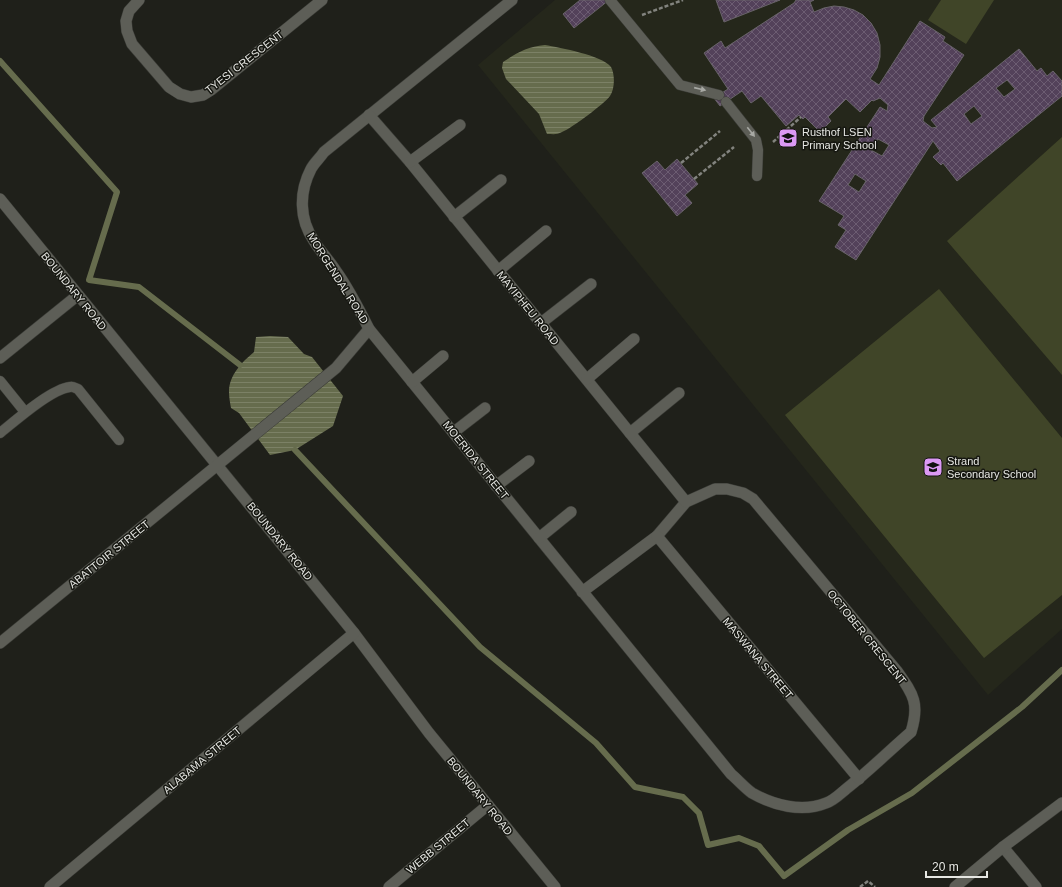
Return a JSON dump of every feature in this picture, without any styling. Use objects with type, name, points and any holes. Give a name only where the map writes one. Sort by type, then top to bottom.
[{"type":"street","name":"TYESI CRESCENT","points":[[139,0],[129,11],[126,21],[127,31],[132,44],[169,87],[180,94],[191,97],[203,95],[211,90],[322,0]]},
{"type":"street","name":"MORGENDAL ROAD","points":[[218,465],[330,372],[354,348],[370,329],[356,302],[336,270],[313,240],[304,221],[301,199],[305,182],[312,168],[324,152],[512,0]]},
{"type":"street","name":"MAYIPHEU ROAD","points":[[369,115],[410,162],[686,502]]},
{"type":"street","points":[[410,162],[460,125]]},
{"type":"street","points":[[454,217],[501,180]]},
{"type":"street","name":"BOUNDARY ROAD","points":[[0,199],[354,633],[429,733],[555,887]]},
{"type":"street","points":[[498,271],[546,231]]},
{"type":"street","points":[[541,323],[591,284]]},
{"type":"street","points":[[0,358],[78,295]]},
{"type":"street","name":"MOERIDA STREET","points":[[370,329],[582,592]]},
{"type":"street","points":[[586,380],[634,340]]},
{"type":"street","points":[[412,382],[443,356]]},
{"type":"street","points":[[630,433],[679,393]]},
{"type":"street","points":[[454,432],[485,408]]},
{"type":"street","points":[[496,486],[529,460]]},
{"type":"street","name":"ABATTOIR STREET","points":[[0,643],[218,465]]},
{"type":"street","name":"OCTOBER CRESCENT","points":[[582,592],[732,774],[751,792],[779,804],[797,808],[811,807],[827,803],[859,779],[911,732],[916,707],[909,690],[897,671],[753,499],[743,493],[727,490],[715,490],[686,502]]},
{"type":"street","points":[[582,592],[657,536],[686,502]]},
{"type":"street","points":[[540,538],[571,512]]},
{"type":"street","name":"MASWANA STREET","points":[[657,536],[859,779]]},
{"type":"street","name":"ALABAMA STREET","points":[[50,887],[354,633]]},
{"type":"street","points":[[955,887],[1003,847],[1062,803]]},
{"type":"street","name":"WEBB STREET","points":[[389,887],[488,805]]},
{"type":"street","points":[[1003,847],[1036,887]]},
{"type":"lane","points":[[610,0],[680,85],[723,98],[754,136],[757,144],[757,176]]},
{"type":"lane","points":[[0,381],[25,412]]},
{"type":"lane","points":[[0,433],[25,412],[57,391],[72,386],[78,389],[119,440]]},
{"type":"path","points":[[626,21],[683,0]]},
{"type":"path","points":[[757,156],[801,117]]},
{"type":"path","points":[[681,163],[720,131]]},
{"type":"path","points":[[694,179],[734,147]]},
{"type":"path","points":[[860,887],[868,881],[875,887]]},
{"type":"shaded area","points":[[555,0],[1062,0],[1062,629],[988,695],[478,65]]},
{"type":"shaded area","points":[[941,0],[994,0],[966,44],[928,20]]},
{"type":"shaded area","points":[[545,45],[570,50],[599,59],[611,67],[614,77],[613,90],[607,100],[567,130],[557,134],[547,134],[539,114],[506,79],[502,68],[503,62],[518,53],[533,47]]},
{"type":"shaded area","points":[[1062,137],[1062,375],[947,241]]},
{"type":"shaded area","points":[[939,289],[1062,438],[1062,595],[984,658],[785,415]]},
{"type":"shaded area","points":[[256,337],[288,337],[304,354],[312,357],[343,396],[333,426],[295,450],[270,455],[239,413],[231,408],[229,392],[231,380],[237,369],[254,352]]},
{"type":"building","points":[[580,0],[609,0],[574,28],[563,14]]},
{"type":"building","points":[[716,0],[780,0],[724,22]]},
{"type":"building","points":[[796,0],[814,0],[810,2],[814,12],[834,6],[854,10],[863,15],[871,23],[877,33],[880,45],[880,57],[877,68],[870,79],[879,85],[920,21],[945,37],[943,41],[964,55],[924,116],[923,121],[932,128],[937,127],[931,120],[1019,49],[1037,71],[1041,68],[1047,76],[1053,71],[1062,81],[1062,96],[957,181],[943,163],[941,165],[933,157],[940,151],[933,141],[856,260],[835,247],[846,230],[838,225],[844,216],[819,201],[880,107],[887,111],[888,105],[880,98],[873,101],[872,100],[860,112],[846,99],[828,117],[831,121],[820,132],[805,117],[803,119],[799,115],[786,126],[761,96],[751,103],[742,91],[720,106],[714,98],[728,89],[704,53],[721,41],[725,48],[794,3]],"holes":[[[1007,80],[1015,89],[1004,97],[996,88]],[[974,106],[982,116],[971,124],[964,114]],[[878,139],[889,145],[882,156],[871,150]],[[855,174],[866,181],[859,192],[848,185]]]},
{"type":"building","points":[[677,159],[698,184],[685,195],[692,203],[677,216],[642,173],[657,161],[665,170]]},
{"type":"waterway","points":[[0,61],[117,192],[89,280],[139,287],[240,365]]},
{"type":"waterway","points":[[295,450],[480,647],[596,743],[635,787],[683,797],[699,813],[708,845],[739,838],[759,846],[784,876],[848,830],[912,793],[1022,707],[1062,670]]},
{"type":"place","name":"Rusthof LSEN Primary School","points":[[788,138]]},
{"type":"place","name":"Strand Secondary School","points":[[933,467]]}]
